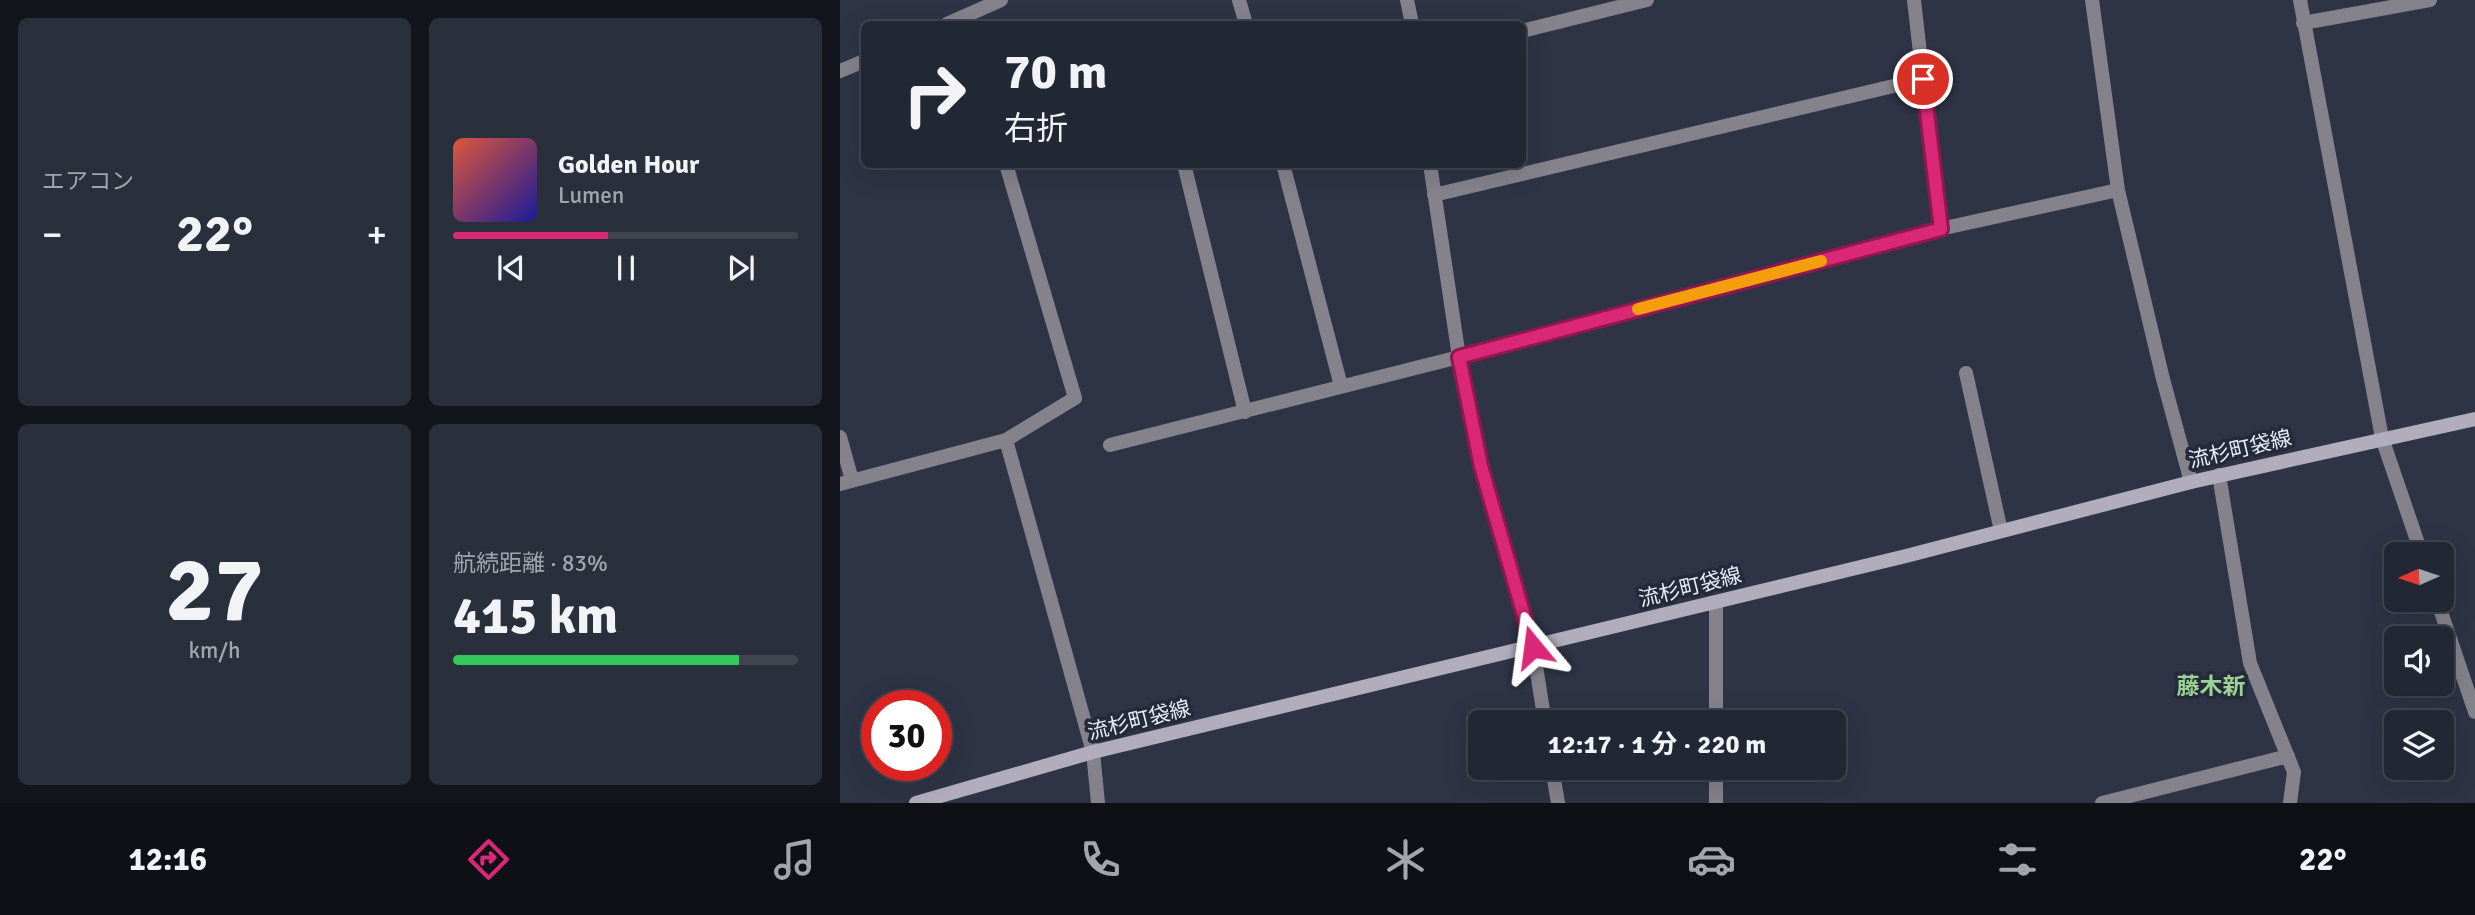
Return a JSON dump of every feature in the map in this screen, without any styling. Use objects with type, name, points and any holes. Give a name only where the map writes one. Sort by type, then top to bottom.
[{"type":"main road","name":"流杉町袋線","points":[[916,803],[936,800],[1093,752],[1716,602],[2219,475],[2475,419]]},
{"type":"street","points":[[964,21],[1001,0]]},
{"type":"street","points":[[1239,0],[1245,21]]},
{"type":"street","points":[[1407,0],[1411,21]]},
{"type":"street","points":[[1526,30],[1647,0]]},
{"type":"street","points":[[1914,0],[1941,229]]},
{"type":"street","points":[[2092,0],[2118,190],[2163,379],[2191,482]]},
{"type":"street","points":[[2300,0],[2382,438],[2418,542]]},
{"type":"street","points":[[2303,23],[2430,0]]},
{"type":"street","points":[[840,71],[861,62]]},
{"type":"street","points":[[1434,195],[1923,79]]},
{"type":"street","points":[[840,437],[846,482],[1006,440],[1074,398],[1007,168]]},
{"type":"street","points":[[1185,168],[1245,412]]},
{"type":"street","points":[[1284,168],[1341,386]]},
{"type":"street","points":[[1431,168],[1459,357],[1481,466],[1533,647],[1543,710]]},
{"type":"street","points":[[1110,445],[1459,357],[1941,229],[2118,190]]},
{"type":"street","points":[[1966,373],[2001,531]]},
{"type":"street","points":[[1006,440],[1093,752],[1098,803]]},
{"type":"street","points":[[2219,475],[2250,663],[2294,772],[2290,803]]},
{"type":"street","points":[[1716,602],[1716,710]]},
{"type":"street","points":[[2441,612],[2475,712]]},
{"type":"street","points":[[2102,803],[2288,756]]},
{"type":"street","points":[[1554,780],[1558,803]]},
{"type":"street","points":[[1716,780],[1716,803]]},
{"type":"slow traffic","points":[[1638,309],[1821,261]]},
{"type":"district","name":"藤木新","points":[[2211,686]]},
{"type":"route","points":[[1533,647],[1481,466],[1459,357],[1941,229],[1923,79]]}]
